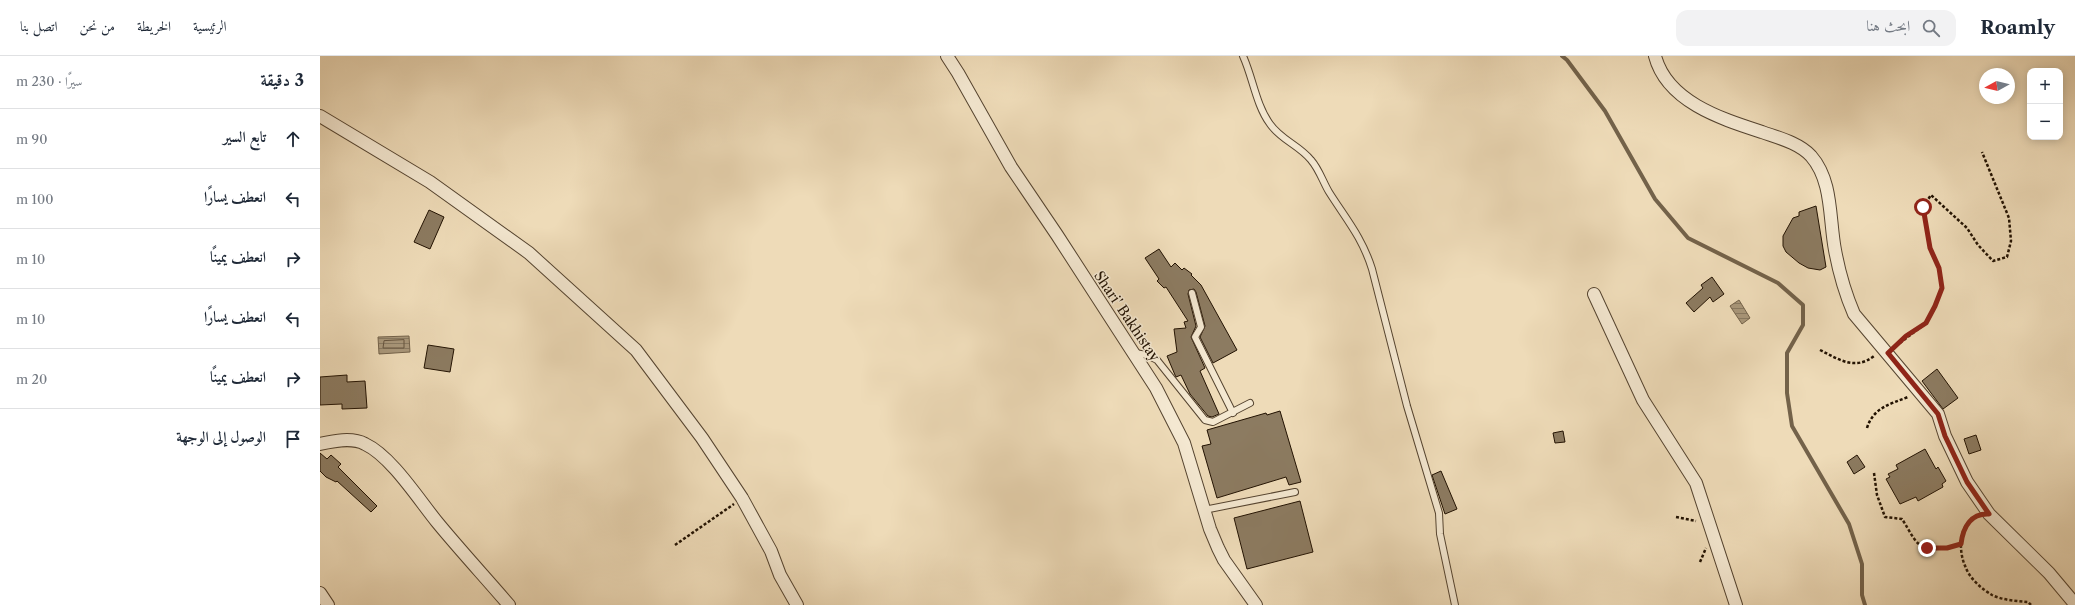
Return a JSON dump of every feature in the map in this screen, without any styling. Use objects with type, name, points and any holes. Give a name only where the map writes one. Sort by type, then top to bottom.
[{"type":"street","name":"Shari' Bakhistay","points":[[947,56],[1011,167],[1156,388],[1184,444],[1210,529],[1224,560],[1256,605]]},
{"type":"street","points":[[1655,56],[1659,69],[1668,82],[1688,100],[1734,123],[1784,140],[1802,150],[1814,161],[1825,183],[1834,249],[1847,297],[1854,314],[1886,350],[1938,414],[1945,436],[1967,482],[1989,514],[2049,573],[2075,604]]},
{"type":"street","points":[[320,116],[430,182],[529,253],[636,350],[702,438],[742,498],[771,551],[780,575],[797,605]]},
{"type":"street","points":[[1594,294],[1643,400],[1696,483],[1711,524],[1736,605]]},
{"type":"street","points":[[320,444],[333,441],[350,441],[364,443],[374,449],[405,480],[436,521],[509,605]]},
{"type":"street","points":[[320,593],[328,605]]},
{"type":"lane","points":[[1243,56],[1250,72],[1262,110],[1269,123],[1277,133],[1312,160],[1329,192],[1365,247],[1407,406],[1439,513],[1440,534],[1455,605]]},
{"type":"lane","points":[[1192,293],[1201,327],[1195,337],[1233,413]]},
{"type":"lane","points":[[1133,353],[1147,355],[1157,360],[1205,420],[1213,422],[1250,403]]},
{"type":"lane","points":[[1204,510],[1295,492]]},
{"type":"path","points":[[1820,350],[1848,364],[1869,360],[1926,323],[1942,288],[1939,268],[1930,248],[1923,207],[1931,194],[1967,228],[1978,245],[1993,260],[2007,257],[2011,241],[2009,218],[1982,152]]},
{"type":"path","points":[[1867,428],[1870,418],[1882,407],[1920,393]]},
{"type":"path","points":[[1874,473],[1877,495],[1885,517],[1902,519],[1920,545],[1927,548],[1947,548],[1961,544]]},
{"type":"path","points":[[675,545],[742,498]]},
{"type":"path","points":[[1989,514],[1982,514],[1973,517],[1963,532],[1961,544],[1966,569],[1982,589],[1993,596],[2028,602],[2031,605]]},
{"type":"path","points":[[1676,517],[1711,524]]},
{"type":"water","points":[[1739,300],[1750,318],[1742,324],[1730,306]]},
{"type":"water","points":[[409,336],[410,352],[379,354],[378,337]]},
{"type":"building","points":[[1816,206],[1826,267],[1820,270],[1808,268],[1799,263],[1786,252],[1783,246],[1783,236],[1793,218],[1799,216],[1799,212]]},
{"type":"building","points":[[429,210],[444,217],[430,249],[414,242]]},
{"type":"building","points":[[1159,249],[1171,267],[1175,263],[1182,270],[1184,268],[1192,274],[1191,275],[1201,285],[1237,350],[1213,363],[1200,337],[1205,326],[1196,292],[1194,289],[1189,290],[1188,294],[1196,326],[1191,337],[1205,368],[1200,371],[1219,414],[1212,417],[1208,416],[1190,394],[1181,375],[1176,377],[1167,356],[1177,352],[1174,329],[1186,328],[1184,322],[1188,321],[1166,287],[1164,288],[1157,281],[1159,279],[1145,258]]},
{"type":"building","points":[[1712,277],[1724,294],[1713,302],[1710,297],[1694,312],[1686,303],[1703,288],[1701,285]]},
{"type":"building","points":[[428,345],[454,349],[450,372],[424,368]]},
{"type":"building","points":[[1937,369],[1958,398],[1943,409],[1922,381]]},
{"type":"building","points":[[347,375],[347,382],[365,381],[367,408],[342,409],[342,404],[320,405],[320,377]]},
{"type":"building","points":[[1280,411],[1301,482],[1289,485],[1286,477],[1217,498],[1202,446],[1211,444],[1207,430],[1266,413],[1267,415]]},
{"type":"building","points":[[1563,431],[1565,442],[1555,443],[1553,433]]},
{"type":"building","points":[[1976,435],[1981,450],[1969,454],[1964,439]]},
{"type":"building","points":[[1925,449],[1936,469],[1938,467],[1946,481],[1942,484],[1943,487],[1918,501],[1916,497],[1900,504],[1886,479],[1890,477],[1888,474],[1898,469],[1896,465]]},
{"type":"building","points":[[320,453],[327,459],[331,455],[341,464],[338,467],[377,506],[371,512],[337,481],[336,482],[326,477],[320,471]]},
{"type":"building","points":[[1857,455],[1865,467],[1854,474],[1847,462]]},
{"type":"building","points":[[1441,471],[1457,509],[1445,514],[1432,475]]},
{"type":"building","points":[[1300,501],[1313,552],[1247,569],[1234,518]]},
{"type":"waterway","points":[[1562,56],[1567,60],[1605,111],[1655,199],[1688,238],[1778,283],[1803,305],[1803,325],[1787,353],[1787,393],[1792,426],[1849,524],[1862,564],[1862,595],[1865,605]]},
{"type":"route","points":[[1923,207],[1930,248],[1939,268],[1942,288],[1926,323],[1906,336],[1888,353],[1938,414],[1945,436],[1967,482],[1989,514],[1982,514],[1973,517],[1963,532],[1961,544],[1947,548],[1927,548]]}]
